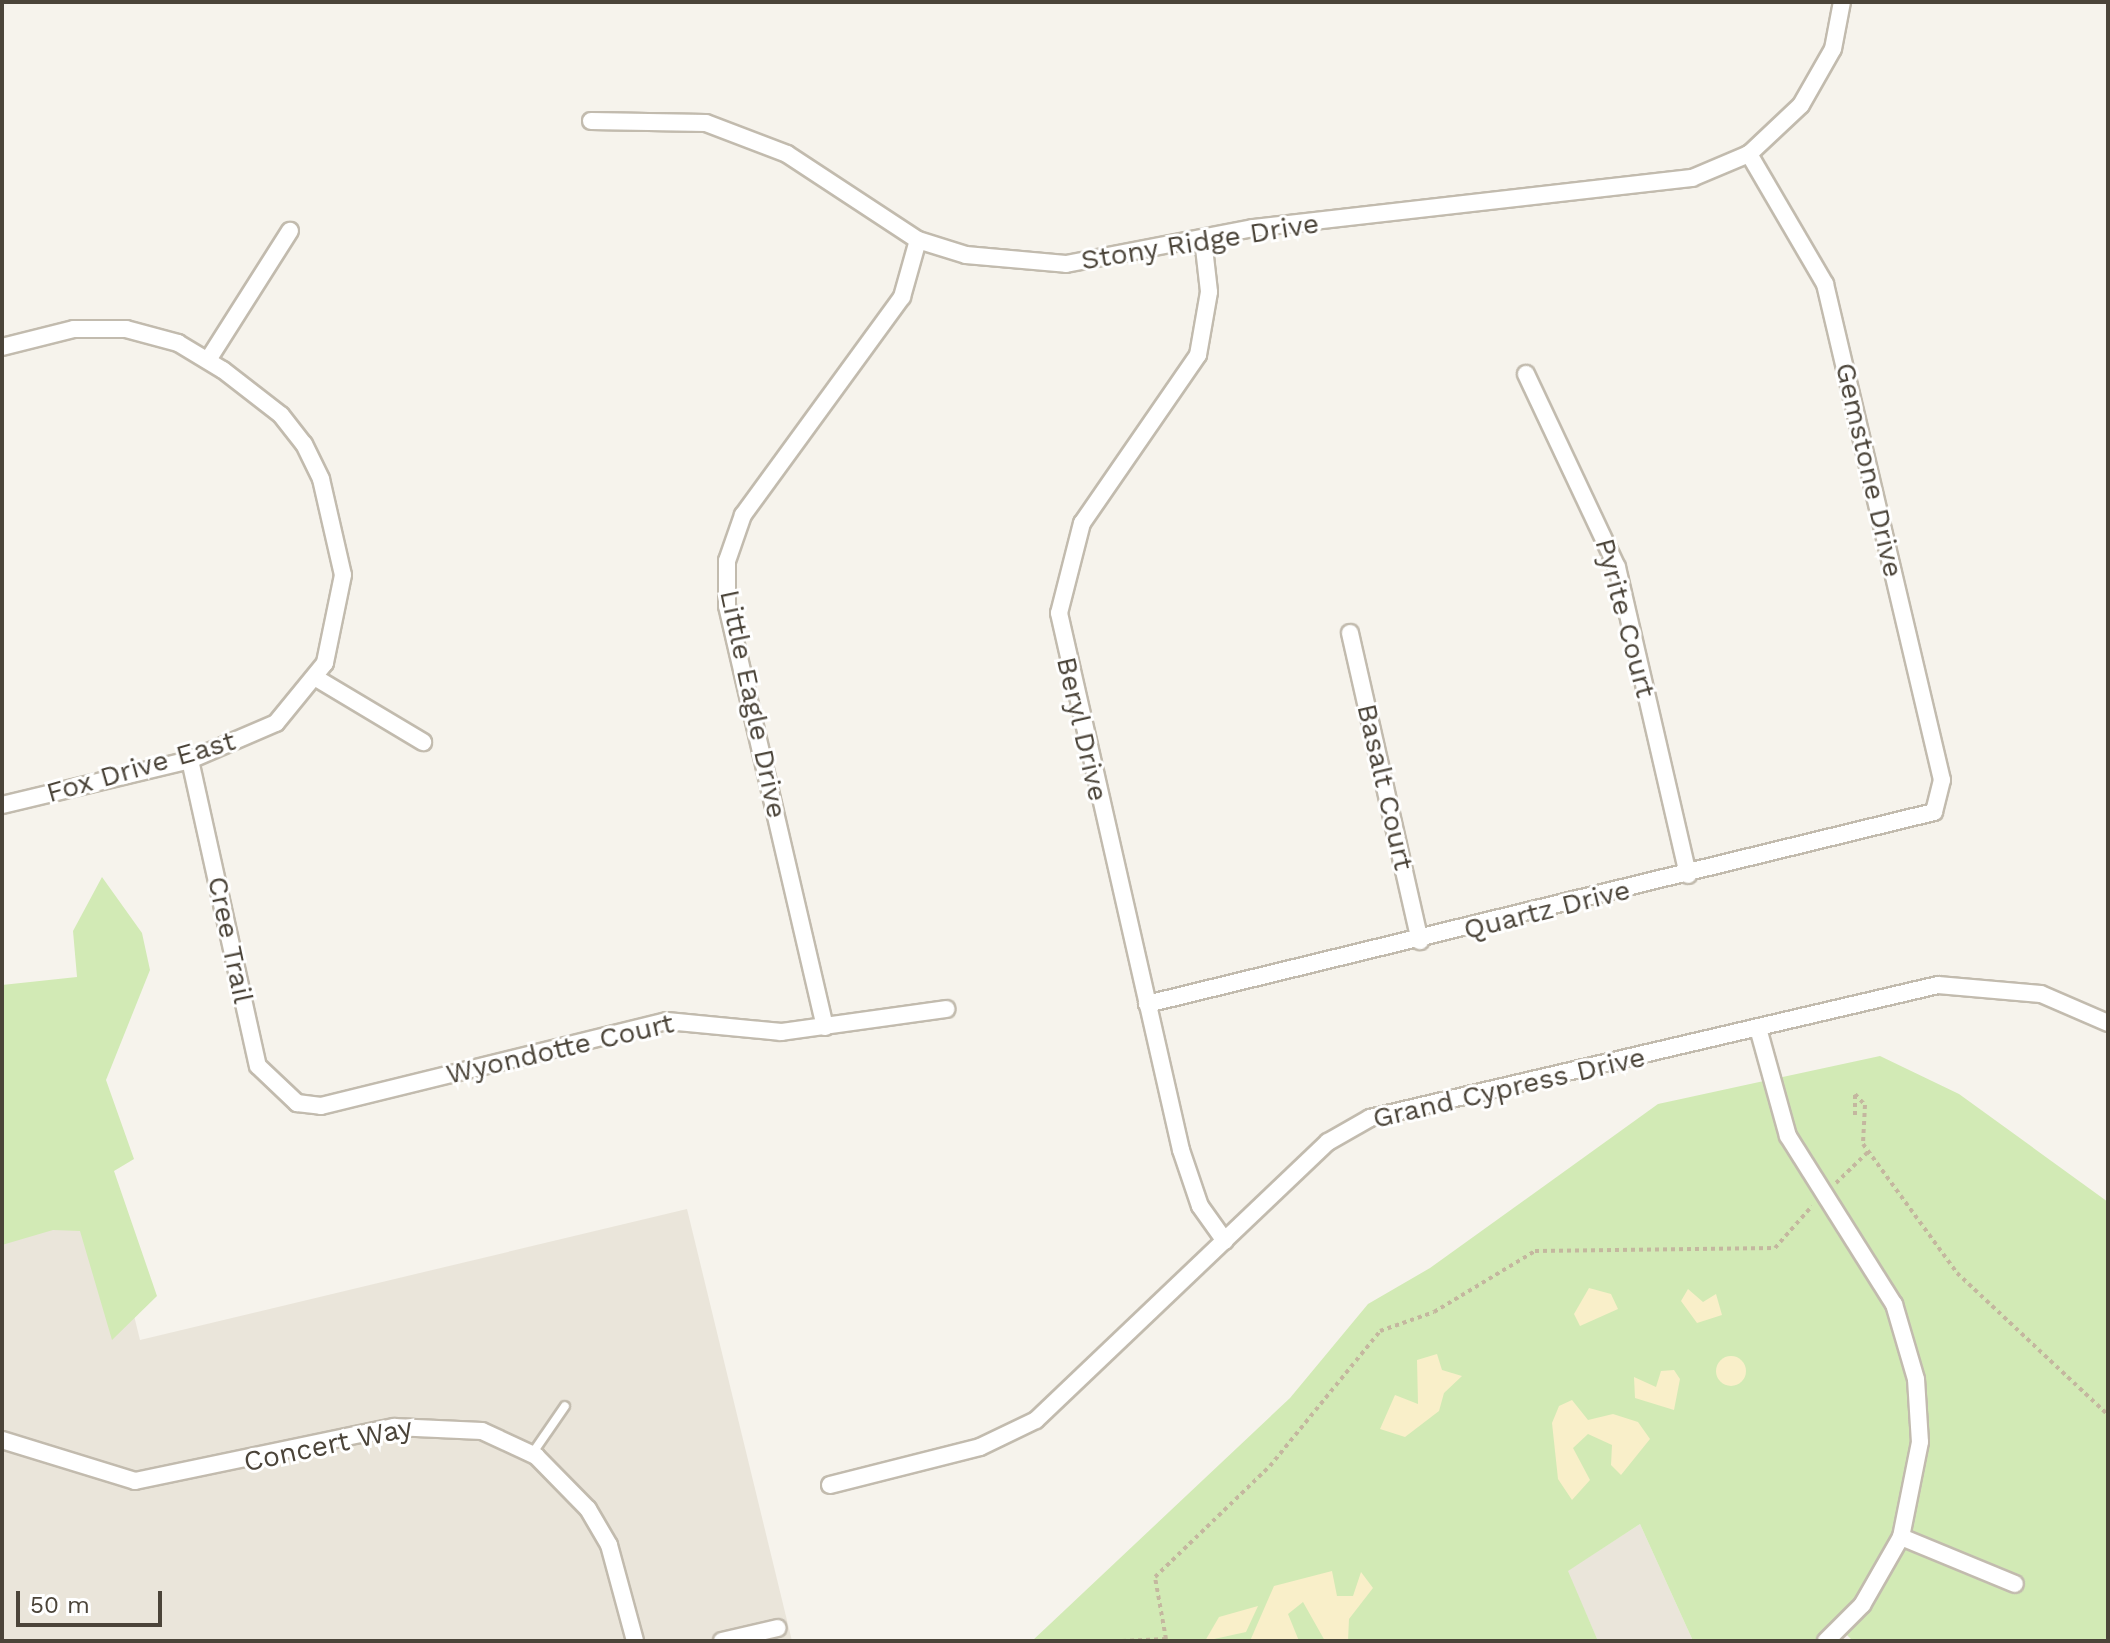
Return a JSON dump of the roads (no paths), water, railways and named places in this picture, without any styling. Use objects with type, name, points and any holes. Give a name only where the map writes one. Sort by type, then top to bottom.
[{"type":"street","name":"Stony Ridge Drive","points":[[591,121],[706,123],[752,137],[918,240],[966,255],[1066,264],[1203,239],[1651,186],[1749,154],[1814,88],[1833,49],[1842,2]]},
{"type":"street","name":"Gemstone Drive","points":[[1749,154],[1825,284],[1942,780],[1940,803]]},
{"type":"street","points":[[208,360],[290,231]]},
{"type":"street","name":"Beryl Drive","points":[[1203,239],[1209,292],[1198,355],[1082,523],[1059,613],[1189,1179],[1225,1241]]},
{"type":"street","name":"Little Eagle Drive","points":[[825,1027],[727,606],[727,561],[743,515],[902,297],[918,240]]},
{"type":"street","name":"Fox Drive East","points":[[2,347],[102,327],[152,334],[208,360],[281,415],[321,479],[338,539],[342,599],[333,644],[316,678],[276,723],[190,760],[2,805]]},
{"type":"street","name":"Pyrite Court","points":[[1526,374],[1617,567],[1688,875]]},
{"type":"street","name":"Basalt Court","points":[[1350,633],[1420,941]]},
{"type":"street","points":[[316,678],[423,742]]},
{"type":"street","name":"Cree Trail","points":[[190,760],[258,1066],[297,1103]]},
{"type":"street","name":"Quartz Drive","points":[[1147,1004],[1921,821],[1940,803]]},
{"type":"street","name":"Grand Cypress Drive","points":[[830,1485],[980,1447],[1036,1420],[1328,1142],[1370,1118],[1910,990],[1973,984],[2041,994],[2108,1023]]},
{"type":"street","name":"Wyondotte Court","points":[[297,1103],[321,1106],[667,1021],[781,1032],[946,1009]]},
{"type":"street","points":[[1758,1028],[1788,1136],[1894,1304],[1916,1379],[1920,1442],[1901,1537],[1862,1605],[1826,1641]]},
{"type":"street","name":"Concert Way","points":[[2,1440],[135,1481],[417,1425],[482,1431],[532,1454],[566,1482],[609,1545],[635,1641]]},
{"type":"street","points":[[1901,1537],[2015,1584]]},
{"type":"street","points":[[722,1641],[778,1628]]},
{"type":"lane","points":[[532,1454],[565,1406]]}]
